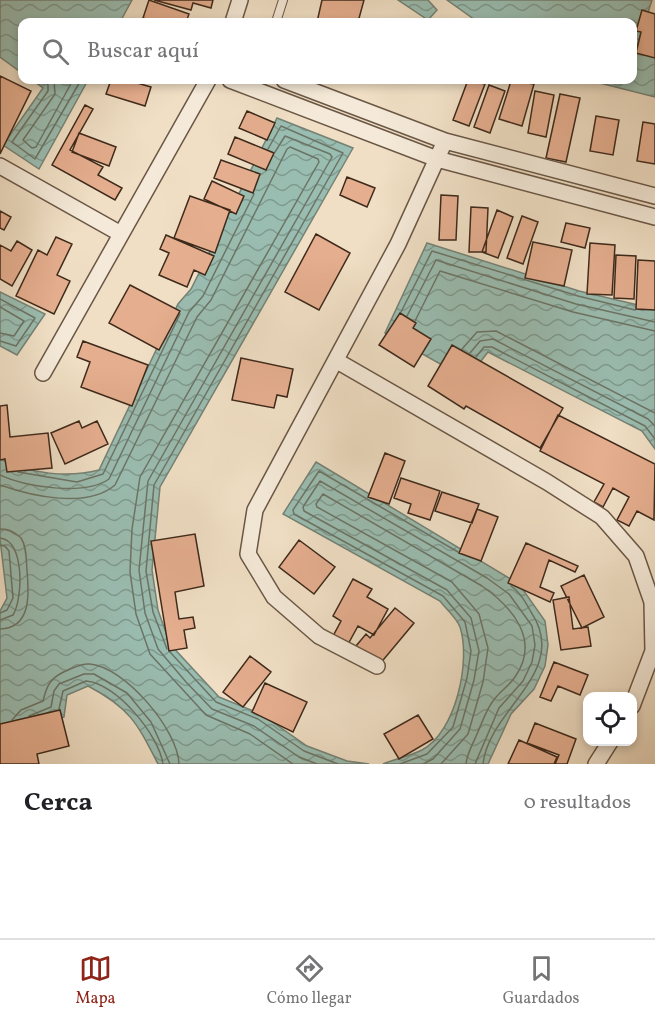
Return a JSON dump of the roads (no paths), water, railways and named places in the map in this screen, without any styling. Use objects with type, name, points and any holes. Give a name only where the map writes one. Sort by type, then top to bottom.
[{"type":"street","points":[[233,18],[240,0]]},
{"type":"street","points":[[43,373],[206,84]]},
{"type":"street","points":[[240,84],[437,159],[655,217]]},
{"type":"street","points":[[295,84],[445,141],[655,196]]},
{"type":"street","points":[[377,666],[319,636],[274,597],[248,554],[255,510],[398,244],[445,141]]},
{"type":"street","points":[[0,166],[121,234]]},
{"type":"street","points":[[337,361],[547,482],[602,518],[636,556],[652,602],[653,651],[637,695]]},
{"type":"street","points":[[596,764],[607,746]]},
{"type":"lane","points":[[277,18],[283,0]]},
{"type":"water","points":[[0,0],[132,0],[122,18],[18,18],[18,70],[0,57]]},
{"type":"water","points":[[398,0],[428,0],[437,10],[430,18],[425,18]]},
{"type":"water","points":[[447,0],[652,0],[637,47],[637,18],[472,18]]},
{"type":"water","points":[[637,53],[655,57],[655,97],[604,84],[637,84]]},
{"type":"water","points":[[38,84],[86,84],[39,169],[3,145],[43,88]]},
{"type":"water","points":[[277,118],[353,148],[160,487],[152,570],[158,610],[170,644],[219,697],[261,714],[307,746],[347,761],[369,764],[158,764],[131,718],[114,702],[88,686],[67,695],[64,717],[34,728],[0,764],[0,611],[7,598],[0,539],[0,459],[24,468],[49,473],[75,474],[99,470],[178,304],[191,289]]},
{"type":"water","points":[[427,243],[579,291],[655,309],[655,449],[642,431],[488,352],[467,379],[385,333]]},
{"type":"water","points":[[0,292],[45,314],[17,355],[0,346]]},
{"type":"water","points":[[316,462],[519,584],[545,621],[548,645],[545,666],[534,689],[511,714],[488,764],[383,764],[422,750],[434,741],[444,728],[452,712],[462,676],[463,641],[460,627],[440,601],[283,514]]}]
